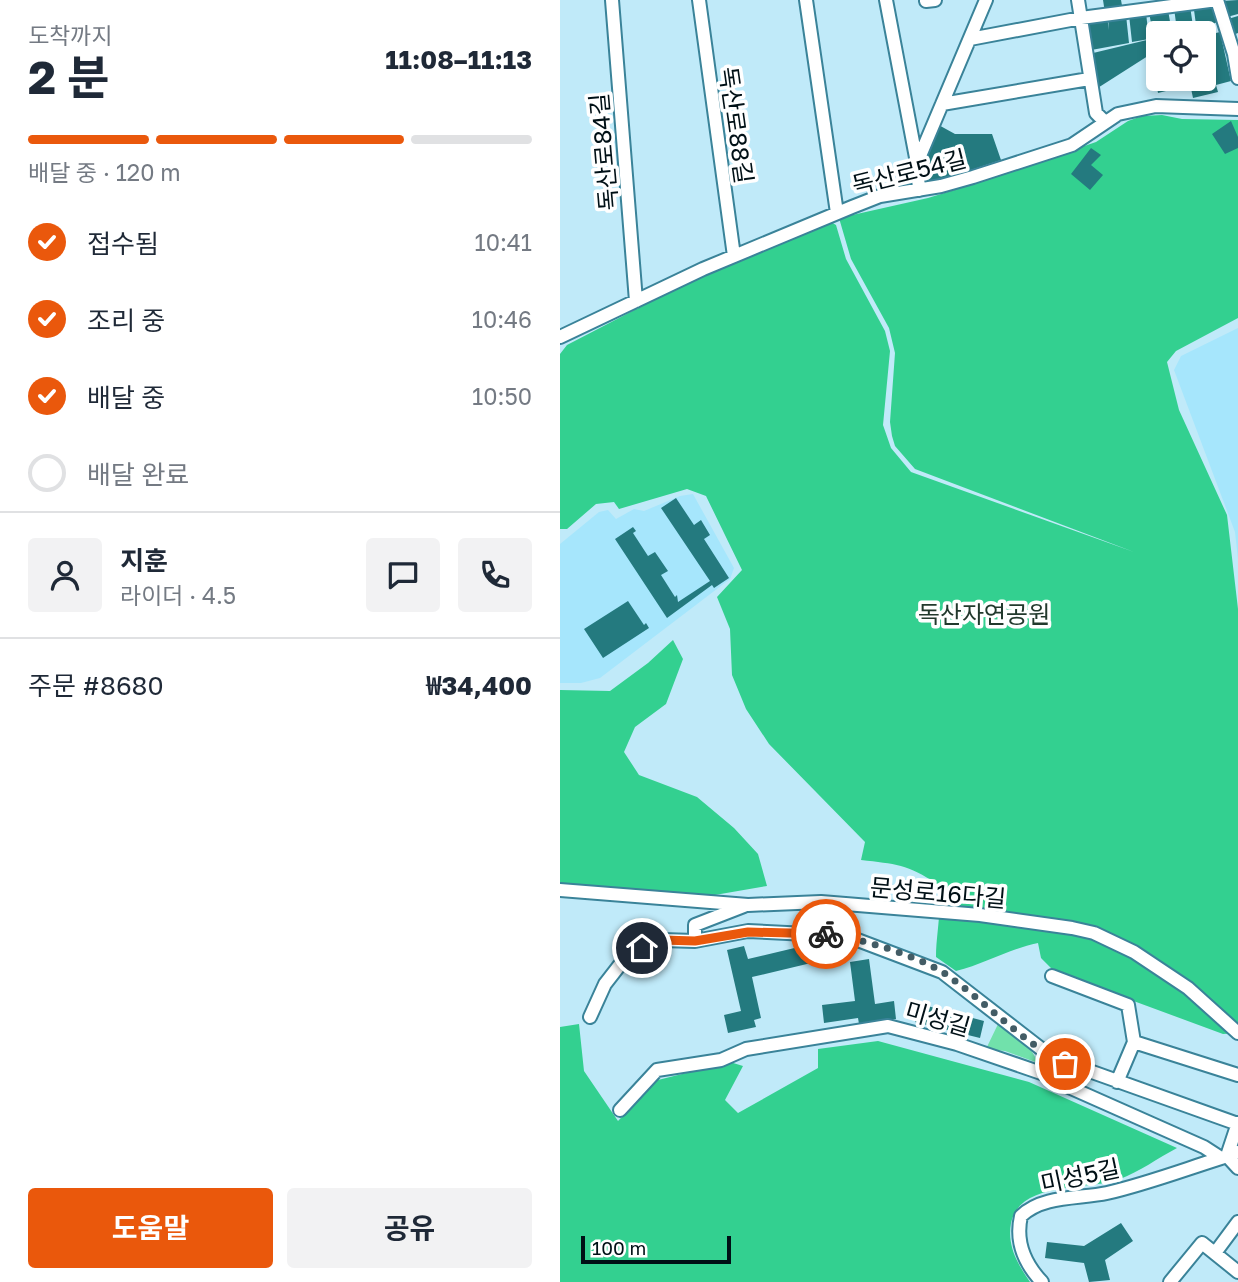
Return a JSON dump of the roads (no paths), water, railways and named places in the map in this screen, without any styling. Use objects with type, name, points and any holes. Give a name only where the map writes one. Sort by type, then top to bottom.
[{"type":"street","name":"독산로84길","points":[[611,0],[636,301]]},
{"type":"street","name":"독산로88길","points":[[699,0],[734,256]]},
{"type":"street","points":[[806,0],[837,213]]},
{"type":"street","points":[[886,0],[917,163],[919,190]]},
{"type":"street","points":[[917,163],[986,0]]},
{"type":"street","points":[[1078,0],[1096,113],[1105,122]]},
{"type":"street","points":[[970,39],[1170,3],[1217,0],[1236,54],[1238,78]]},
{"type":"street","points":[[942,104],[1089,79]]},
{"type":"street","name":"독산로54길","points":[[560,337],[734,256],[837,213],[880,196],[973,177],[1072,145],[1118,114],[1156,106],[1238,109]]},
{"type":"street","name":"문성로16다길","points":[[560,890],[748,905],[821,902],[848,904],[979,915],[1094,933],[1134,952],[1188,988],[1238,1033]]},
{"type":"street","points":[[695,941],[695,925],[748,905]]},
{"type":"street","points":[[590,1017],[605,984],[626,957],[662,940],[695,941],[741,932],[771,931],[847,936],[942,972],[1053,1058],[1238,1123],[1228,1155]]},
{"type":"street","points":[[1052,976],[1128,1005],[1134,1042],[1117,1082]]},
{"type":"street","name":"미성길","points":[[620,1110],[657,1070],[722,1060],[746,1049],[888,1026],[957,1044],[1047,1075],[1228,1155],[1238,1168]]},
{"type":"street","points":[[1134,1042],[1238,1075]]},
{"type":"street","points":[[1047,1075],[1053,1058]]},
{"type":"street","name":"미성5길","points":[[1042,1282],[1024,1259],[1018,1240],[1021,1216],[1028,1209],[1040,1203],[1106,1193],[1228,1155]]},
{"type":"street","points":[[1214,1253],[1238,1222]]},
{"type":"street","points":[[1170,1282],[1202,1243],[1238,1272]]},
{"type":"park label","name":"독산자연공원","points":[[984,613]]}]
